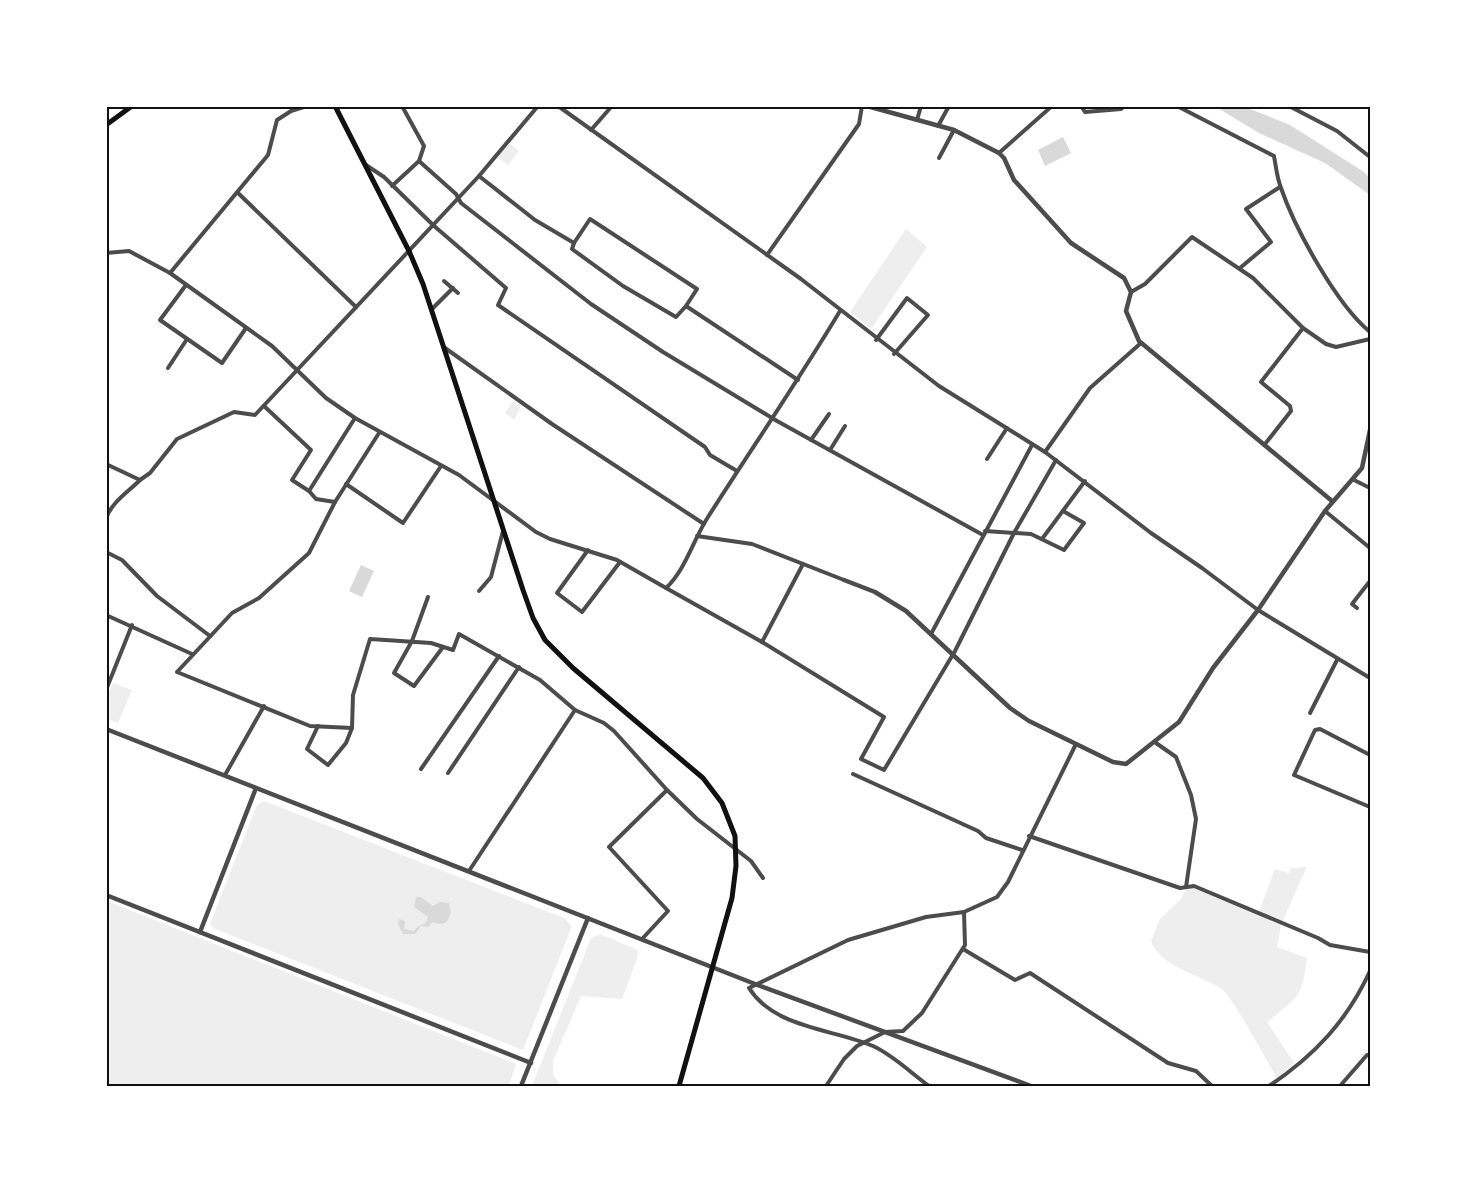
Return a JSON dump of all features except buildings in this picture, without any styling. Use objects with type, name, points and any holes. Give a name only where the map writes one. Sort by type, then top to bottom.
[{"type":"main road","points":[[106,125],[132,106]]},
{"type":"main road","points":[[335,106],[409,251],[432,309],[533,618],[545,640],[573,668],[703,778],[728,814],[736,849],[732,898],[679,1086]]},
{"type":"street","points":[[170,273],[268,155],[277,120],[291,111],[307,106]]},
{"type":"street","points":[[392,186],[419,161],[424,146],[402,106]]},
{"type":"street","points":[[107,515],[114,502],[150,473],[177,439],[234,412],[255,415],[479,176],[538,106]]},
{"type":"street","points":[[558,106],[767,255],[894,354],[939,386],[1045,452],[1151,533],[1203,568],[1258,610],[1337,660],[1371,678]]},
{"type":"street","points":[[591,130],[612,106]]},
{"type":"street","points":[[767,255],[859,124],[862,106]]},
{"type":"street","points":[[867,106],[954,130],[999,153],[1004,158],[1014,180],[1071,243],[1124,278],[1131,292],[1126,311],[1141,343],[1332,501]]},
{"type":"street","points":[[917,120],[921,106]]},
{"type":"street","points":[[938,126],[949,106]]},
{"type":"street","points":[[999,153],[1052,106]]},
{"type":"street","points":[[1081,106],[1085,111],[1120,109],[1124,106]]},
{"type":"street","points":[[1177,106],[1274,156],[1280,187],[1301,234],[1329,281],[1362,325],[1371,332]]},
{"type":"street","points":[[1289,106],[1336,131],[1371,157]]},
{"type":"street","points":[[939,158],[954,130]]},
{"type":"street","points":[[419,161],[456,194],[457,199],[609,317],[811,440],[984,533],[1030,534],[1064,550],[1084,523],[1063,511]]},
{"type":"street","points":[[365,164],[506,288],[498,305],[584,362],[705,447],[711,455],[737,471]]},
{"type":"street","points":[[479,176],[535,220],[574,243]]},
{"type":"street","points":[[1240,268],[1271,242],[1246,209],[1280,187]]},
{"type":"street","points":[[237,193],[356,308]]},
{"type":"street","points":[[590,219],[697,289],[676,317],[623,286],[572,249],[574,243],[590,219]]},
{"type":"street","points":[[1131,292],[1145,284],[1192,237],[1253,278],[1303,328],[1336,347],[1371,339]]},
{"type":"street","points":[[106,253],[129,252],[170,273],[246,328],[298,370],[326,398],[378,433],[459,475],[536,532],[620,561],[762,642],[884,717],[861,759],[884,770],[952,655],[1014,532],[1056,460]]},
{"type":"street","points":[[444,281],[458,293]]},
{"type":"street","points":[[186,285],[160,320],[222,363],[246,328]]},
{"type":"street","points":[[432,309],[453,288]]},
{"type":"street","points":[[876,340],[907,298],[928,315],[894,354]]},
{"type":"street","points":[[686,306],[798,380]]},
{"type":"street","points":[[666,588],[676,578],[704,524],[840,311]]},
{"type":"street","points":[[1265,444],[1291,411],[1290,406],[1261,382],[1303,328]]},
{"type":"street","points":[[168,368],[187,339]]},
{"type":"street","points":[[1045,452],[1090,388],[1141,343]]},
{"type":"street","points":[[445,348],[552,424],[704,524]]},
{"type":"street","points":[[264,406],[311,450],[292,480],[309,490],[316,499],[334,502]]},
{"type":"street","points":[[811,440],[828,414]]},
{"type":"street","points":[[309,490],[355,418]]},
{"type":"street","points":[[830,450],[845,426]]},
{"type":"street","points":[[987,459],[1007,428]]},
{"type":"street","points":[[697,537],[752,544],[889,600],[931,634],[1010,708],[1076,744],[1123,765],[1156,742],[1179,722],[1213,668],[1258,610],[1332,501],[1354,480],[1365,458],[1371,430]]},
{"type":"street","points":[[352,728],[310,726],[177,672],[232,613],[282,580],[309,553],[334,502],[378,433]]},
{"type":"street","points":[[931,634],[1032,445]]},
{"type":"street","points":[[106,464],[140,480]]},
{"type":"street","points":[[346,484],[403,523],[441,466]]},
{"type":"street","points":[[1354,480],[1371,488]]},
{"type":"street","points":[[1042,539],[1085,481]]},
{"type":"street","points":[[1325,511],[1371,548]]},
{"type":"street","points":[[479,591],[491,577],[504,528]]},
{"type":"street","points":[[588,550],[557,593],[582,612],[620,561]]},
{"type":"street","points":[[106,552],[122,560],[157,596],[210,636]]},
{"type":"street","points":[[762,642],[803,564]]},
{"type":"street","points":[[1357,608],[1352,604],[1371,581]]},
{"type":"street","points":[[428,597],[412,641],[394,673],[414,686],[443,647]]},
{"type":"street","points":[[106,615],[192,654]]},
{"type":"street","points":[[106,690],[132,625]]},
{"type":"street","points":[[318,726],[307,749],[328,765],[346,743],[352,728],[353,694],[370,639],[412,641],[453,650],[459,634],[540,680],[575,710],[614,730],[667,790],[697,819],[751,861],[763,878]]},
{"type":"street","points":[[421,769],[499,656]]},
{"type":"street","points":[[1310,713],[1337,660]]},
{"type":"street","points":[[448,773],[519,667]]},
{"type":"street","points":[[225,775],[264,706]]},
{"type":"street","points":[[469,871],[575,710]]},
{"type":"street","points":[[106,729],[755,984],[1031,1086]]},
{"type":"street","points":[[1371,755],[1320,729],[1316,730],[1294,775],[1371,807]]},
{"type":"street","points":[[1156,742],[1176,757],[1191,795],[1196,819],[1186,887]]},
{"type":"street","points":[[929,1086],[888,1054],[863,1043],[775,1013],[755,998],[749,988],[848,940],[926,917],[964,912],[997,897],[1008,882],[1076,744]]},
{"type":"street","points":[[853,774],[978,831],[986,838],[1022,850]]},
{"type":"street","points":[[200,932],[256,788]]},
{"type":"street","points":[[642,939],[668,911],[609,847],[667,790]]},
{"type":"street","points":[[1029,836],[1180,888],[1194,886],[1330,945],[1371,952]]},
{"type":"street","points":[[106,895],[531,1063]]},
{"type":"street","points":[[826,1086],[844,1059],[863,1043],[885,1032],[903,1031],[918,1018],[963,949],[964,912]]},
{"type":"street","points":[[521,1086],[588,918]]},
{"type":"street","points":[[963,949],[1015,980],[1030,973],[1168,1063],[1196,1071],[1212,1086]]},
{"type":"street","points":[[1272,1086],[1333,1034],[1359,996],[1371,972]]},
{"type":"street","points":[[1340,1086],[1367,1055],[1371,1055]]},
{"type":"shaded area","points":[[1216,107],[1245,107],[1290,125],[1364,172],[1370,178],[1370,195],[1325,163],[1259,133]]},
{"type":"shaded area","points":[[1063,137],[1071,153],[1045,166],[1038,150]]},
{"type":"shaded area","points":[[510,144],[519,151],[508,165],[496,156],[505,145]]},
{"type":"shaded area","points":[[906,229],[927,247],[871,329],[850,312]]},
{"type":"shaded area","points":[[513,401],[521,406],[514,420],[505,413]]},
{"type":"shaded area","points":[[361,565],[374,571],[362,597],[349,591]]},
{"type":"shaded area","points":[[113,683],[132,690],[118,723],[107,719],[107,698]]},
{"type":"shaded area","points":[[264,801],[564,918],[572,926],[523,1050],[213,928],[210,924],[257,805]]},
{"type":"shaded area","points":[[1307,867],[1282,922],[1259,912],[1275,869],[1289,873],[1291,868]]},
{"type":"shaded area","points":[[1193,888],[1281,925],[1277,947],[1307,958],[1303,981],[1297,996],[1267,1022],[1294,1063],[1277,1078],[1228,995],[1214,984],[1182,970],[1163,958],[1151,941],[1160,919],[1181,899],[1186,889]]},
{"type":"shaded area","points":[[416,897],[421,897],[433,906],[440,902],[449,903],[448,920],[442,924],[433,922],[428,927],[421,926],[415,934],[403,934],[398,924],[399,919],[405,921],[404,929],[414,931],[417,927],[426,923],[428,917],[414,907]]},
{"type":"shaded area","points":[[107,901],[516,1064],[509,1086],[107,1086]]},
{"type":"shaded area","points":[[600,934],[638,950],[637,959],[622,999],[581,996],[553,1061],[553,1075],[561,1086],[532,1086],[591,938]]}]
